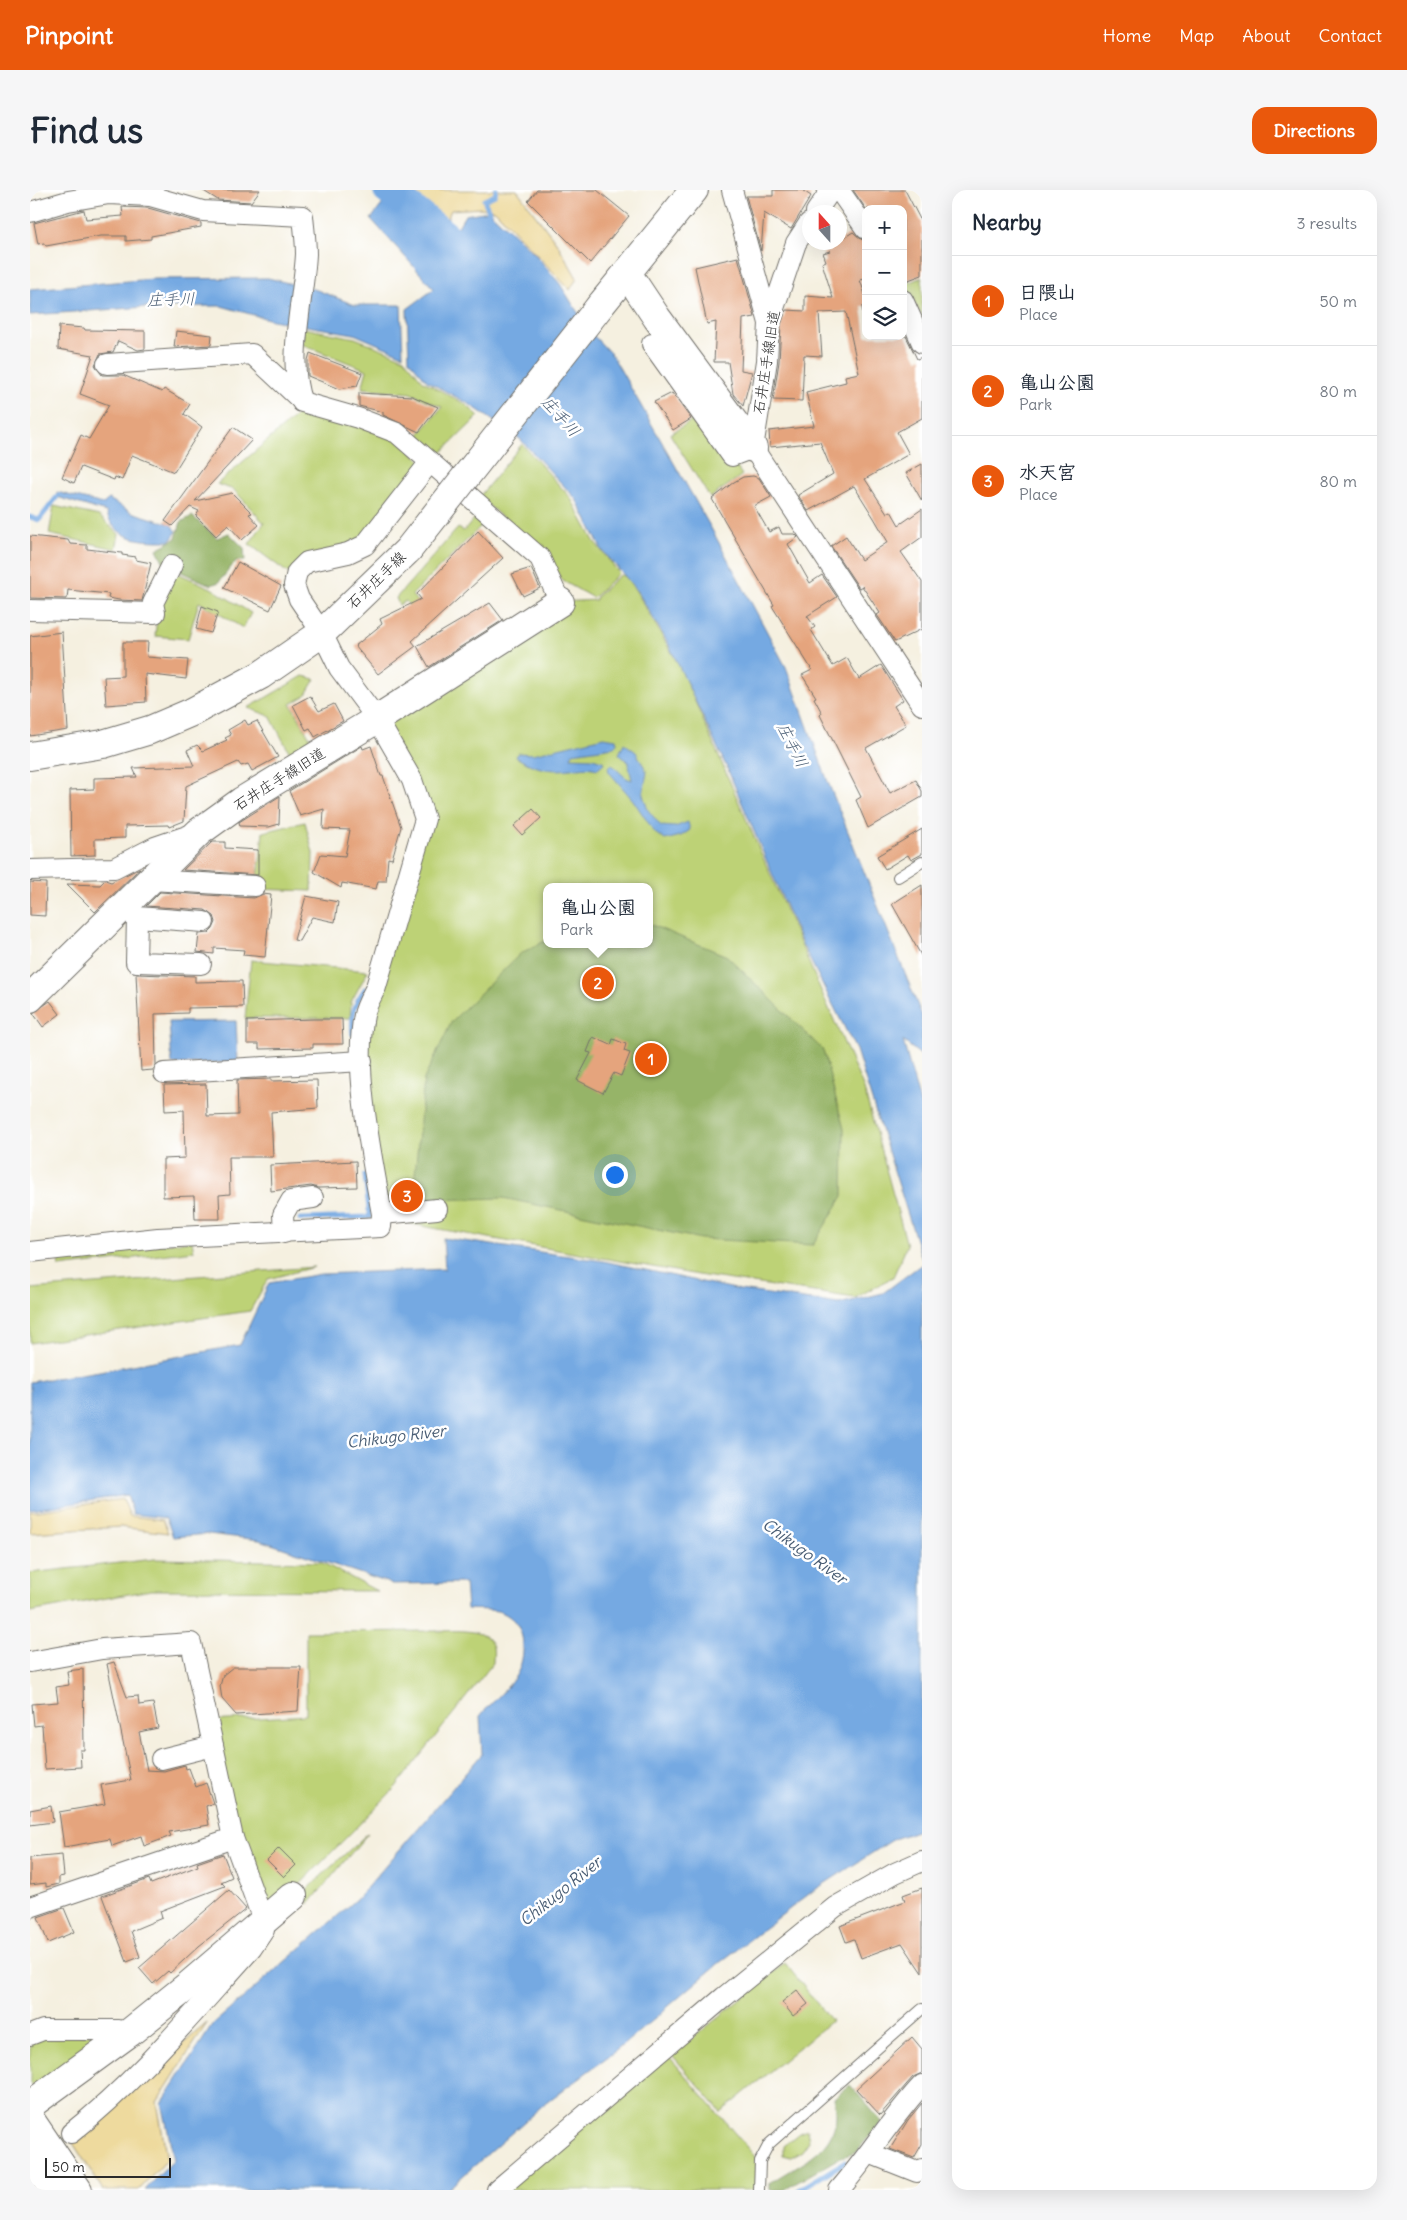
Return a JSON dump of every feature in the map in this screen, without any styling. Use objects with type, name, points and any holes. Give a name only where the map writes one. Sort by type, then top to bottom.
[{"type":"main road","name":"石井庄手線","points":[[627,273],[638,240],[677,190]]},
{"type":"main road","name":"石井庄手線","points":[[30,756],[103,744],[150,730],[192,712],[261,675],[322,633],[408,550],[694,190]]},
{"type":"main road","points":[[627,273],[657,318],[753,448]]},
{"type":"main road","name":"石井庄手線旧道","points":[[30,998],[130,912],[150,880],[198,832],[242,801],[377,719],[560,602]]},
{"type":"main road","points":[[30,2105],[129,2032],[277,1911]]},
{"type":"main road","points":[[34,2137],[53,2190]]},
{"type":"main road","points":[[34,2137],[78,2190]]},
{"type":"street","points":[[732,190],[769,323]]},
{"type":"street","points":[[821,205],[831,190]]},
{"type":"street","points":[[840,190],[862,223]]},
{"type":"street","points":[[30,212],[68,201],[109,194],[150,196],[203,211],[303,216],[306,252],[298,332],[296,386],[302,402]]},
{"type":"street","name":"石井庄手線旧道","points":[[753,448],[767,361],[769,323],[796,243],[802,234]]},
{"type":"street","points":[[907,309],[922,343]]},
{"type":"street","points":[[652,344],[732,456],[753,448],[922,705]]},
{"type":"street","points":[[106,364],[252,354],[302,402],[358,418],[397,433],[540,558],[560,602]]},
{"type":"street","points":[[30,1252],[158,1238],[381,1227],[382,1214],[365,1100],[361,1035],[365,1012],[376,987],[425,819],[412,780],[377,719],[339,668],[322,633],[299,599],[294,585],[297,572],[307,562],[348,553],[365,545],[430,462]]},
{"type":"street","points":[[30,610],[154,613],[153,603],[172,565]]},
{"type":"street","points":[[30,870],[114,868],[155,847],[198,832]]},
{"type":"street","points":[[150,880],[255,886]]},
{"type":"street","points":[[201,964],[136,962],[130,912],[204,922]]},
{"type":"street","points":[[164,1073],[362,1061]]},
{"type":"street","points":[[284,1233],[283,1215],[291,1202],[313,1198]]},
{"type":"street","points":[[382,1214],[438,1209]]},
{"type":"street","points":[[30,1662],[102,1649],[191,1637],[232,1838],[277,1911],[252,1948],[148,2062],[95,2114],[71,2133]]},
{"type":"street","points":[[161,1759],[213,1746]]},
{"type":"street","points":[[30,1907],[232,1838]]},
{"type":"street","points":[[497,2190],[724,1997],[835,1907],[895,1873],[922,1861]]},
{"type":"street","points":[[30,2035],[43,2030],[119,2030],[129,2032]]},
{"type":"street","points":[[839,2190],[869,2153],[898,2110],[922,2085]]},
{"type":"street","points":[[869,2153],[917,2172],[922,2169]]},
{"type":"lane","points":[[898,877],[922,862]]},
{"type":"lane","points":[[760,2190],[760,2161],[769,2144],[922,2009]]},
{"type":"green space","points":[[922,277],[922,318],[907,288],[907,283]]},
{"type":"green space","points":[[303,328],[355,338],[404,358],[423,381],[465,404],[479,416],[437,457],[415,439],[442,407],[410,393],[362,388],[367,370],[303,345]]},
{"type":"green space","points":[[304,409],[392,435],[424,463],[363,542],[288,573],[249,544],[264,523],[234,490],[217,484]]},
{"type":"green space","points":[[701,415],[742,475],[710,498],[670,434]]},
{"type":"green space","points":[[522,444],[570,497],[594,541],[619,573],[593,598],[563,581],[542,552],[479,497]]},
{"type":"green space","points":[[54,506],[99,516],[119,534],[116,549],[49,534]]},
{"type":"green space","points":[[480,512],[487,520],[412,595],[432,621],[423,626],[406,601],[399,605],[396,598],[458,528],[464,531]]},
{"type":"green space","points":[[192,516],[217,538],[229,533],[244,548],[245,561],[236,561],[219,582],[211,585],[165,565],[157,549],[176,538],[181,522]]},
{"type":"green space","points":[[173,571],[211,588],[251,613],[243,628],[199,602],[188,639],[155,636],[159,600]]},
{"type":"green space","points":[[620,575],[625,576],[636,591],[679,665],[864,1089],[907,1245],[893,1277],[855,1298],[698,1275],[382,1219],[362,1061],[425,819],[377,719],[560,602],[596,600],[596,597]]},
{"type":"green space","points":[[303,676],[315,679],[305,696],[291,704],[314,745],[293,759],[270,716],[248,708]]},
{"type":"green space","points":[[305,822],[313,853],[312,891],[257,889],[263,832]]},
{"type":"green space","points":[[653,926],[727,956],[823,1050],[844,1129],[843,1196],[813,1245],[701,1239],[503,1198],[430,1200],[421,1191],[415,1175],[424,1079],[452,1021],[521,953],[543,942],[543,948],[653,948]]},
{"type":"green space","points":[[251,960],[368,971],[351,1002],[350,1018],[245,1018]]},
{"type":"green space","points":[[192,1241],[194,1251],[59,1267],[57,1254]]},
{"type":"green space","points":[[314,1267],[268,1279],[250,1311],[30,1343],[30,1289]]},
{"type":"green space","points":[[155,1559],[321,1562],[377,1591],[151,1590],[30,1612],[30,1573]]},
{"type":"green space","points":[[461,1631],[477,1633],[490,1641],[493,1647],[493,1663],[395,1788],[266,1919],[235,1827],[213,1721],[306,1715],[306,1632]]},
{"type":"green space","points":[[368,1833],[309,1904],[306,1897],[307,1889]]},
{"type":"green space","points":[[785,1963],[831,2021],[721,2112],[672,2055]]},
{"type":"green space","points":[[110,2034],[36,2093],[30,2083],[30,2044],[43,2035]]},
{"type":"green space","points":[[667,2054],[757,2159],[756,2190],[504,2190]]},
{"type":"green space","points":[[850,2085],[882,2122],[855,2153],[841,2157],[784,2190],[770,2190],[770,2183],[818,2151],[827,2141],[834,2129],[836,2115],[834,2098]]},
{"type":"green space","points":[[807,2130],[809,2141],[802,2151],[791,2157],[783,2155],[783,2146],[799,2133]]},
{"type":"sand","points":[[396,190],[517,190],[558,245],[577,278],[570,290],[495,210],[480,208],[451,210],[444,227]]},
{"type":"sand","points":[[123,1499],[130,1516],[163,1520],[168,1533],[120,1527],[30,1533],[30,1512]]},
{"type":"sand","points":[[207,2023],[157,2102],[167,2160],[139,2190],[103,2190],[71,2140]]},
{"type":"water","points":[[388,197],[403,214],[440,240],[456,230],[465,215],[489,211],[534,253],[560,284],[590,332],[612,355],[711,528],[786,667],[828,782],[922,1016],[922,1056],[903,1041],[922,1110],[922,1259],[856,1050],[802,944],[727,768],[668,643],[636,589],[602,550],[576,499],[520,439],[469,404],[427,381],[409,360],[407,309],[434,289],[371,219]]},
{"type":"water","points":[[268,278],[317,290],[355,305],[401,305],[403,355],[354,334],[272,320],[221,306],[147,307],[30,315],[30,289],[153,279]]},
{"type":"water","points":[[57,492],[103,504],[109,499],[131,512],[170,524],[177,531],[170,541],[150,541],[132,538],[117,529],[106,512],[57,497]]},
{"type":"water","points":[[604,737],[616,739],[617,743],[614,747],[573,753],[571,757],[593,758],[605,762],[597,769],[587,767],[563,770],[549,769],[529,764],[516,757],[518,753],[533,754]]},
{"type":"water","points":[[624,743],[636,752],[647,772],[643,795],[648,810],[661,826],[675,827],[688,822],[690,830],[681,836],[665,840],[655,833],[633,800],[609,772],[608,767],[612,765],[626,778],[632,780],[628,762],[619,754]]},
{"type":"water","points":[[236,1021],[238,1062],[172,1064],[169,1022]]},
{"type":"water","name":"Chikugo River","points":[[443,1238],[603,1261],[740,1290],[839,1304],[883,1293],[922,1264],[922,1829],[894,1839],[813,1891],[718,1964],[622,2046],[543,2105],[447,2190],[145,2190],[174,2160],[162,2103],[213,2024],[357,1899],[482,1754],[480,1716],[506,1689],[518,1672],[523,1655],[522,1638],[520,1630],[515,1623],[501,1612],[467,1609],[465,1583],[392,1584],[259,1540],[209,1534],[173,1537],[166,1518],[133,1514],[127,1495],[30,1510],[30,1382],[240,1345],[269,1283],[321,1274],[445,1269]]},
{"type":"building","points":[[202,190],[260,190],[251,202],[218,200]]},
{"type":"building","points":[[537,190],[597,190],[629,216],[590,263],[528,201]]},
{"type":"building","points":[[773,190],[802,190],[811,196],[806,205],[802,205],[802,211],[791,229],[764,213],[761,251],[746,196],[773,196]]},
{"type":"building","points":[[853,190],[905,190],[922,223],[922,275],[907,281],[907,205],[863,205]]},
{"type":"building","points":[[122,207],[148,208],[201,223],[201,227],[151,236],[151,239],[126,241],[126,236],[101,236],[46,246],[44,243],[38,244],[34,223],[84,210],[86,219],[123,216]]},
{"type":"building","points":[[853,232],[862,239],[862,280],[860,280],[862,286],[862,340],[907,340],[907,338],[917,359],[922,357],[922,418],[897,432],[909,454],[865,479],[887,513],[891,511],[899,525],[922,509],[922,537],[901,552],[922,582],[922,629],[895,642],[877,615],[880,613],[862,586],[859,588],[831,546],[846,536],[861,560],[888,542],[854,486],[808,511],[798,495],[833,474],[820,442],[770,447],[769,431],[814,426],[806,392],[846,382],[845,376],[859,373],[846,312],[819,313],[822,356],[804,355],[802,401],[773,400],[779,362],[781,325],[786,310],[805,311],[805,296],[833,298],[822,263],[826,261],[823,253],[830,250],[847,250],[847,236]]},
{"type":"building","points":[[738,257],[755,317],[743,319],[741,370],[752,372],[743,406],[733,394],[728,362],[714,362],[716,322],[707,324],[695,267]]},
{"type":"building","points":[[59,326],[84,328],[85,330],[145,331],[145,349],[138,350],[118,341],[113,352],[100,354],[95,365],[102,375],[123,375],[162,392],[164,389],[190,404],[184,414],[202,427],[174,472],[132,455],[122,480],[115,477],[114,480],[81,467],[74,483],[62,477],[81,435],[89,439],[109,405],[80,394],[93,355],[58,349]]},
{"type":"building","points":[[176,331],[212,335],[211,345],[174,347]]},
{"type":"building","points":[[310,353],[362,373],[357,386],[339,389],[308,376]]},
{"type":"building","points":[[359,393],[412,396],[438,407],[419,432],[383,415],[383,412],[359,406]]},
{"type":"building","points":[[672,393],[691,419],[673,430],[654,402]]},
{"type":"building","points":[[233,427],[252,440],[195,501],[232,493],[252,513],[249,514],[259,525],[242,540],[228,525],[216,536],[196,516],[199,511],[190,507],[172,526],[165,521]]},
{"type":"building","points":[[922,464],[922,501],[906,473]]},
{"type":"building","points":[[753,476],[759,478],[771,497],[754,506],[769,532],[779,527],[782,534],[795,534],[798,537],[788,544],[810,583],[822,575],[837,597],[807,616],[815,627],[811,630],[833,666],[847,658],[859,679],[881,665],[903,700],[894,706],[906,725],[866,748],[890,793],[916,780],[922,791],[922,797],[868,828],[856,800],[861,797],[820,715],[822,713],[814,698],[816,697],[802,675],[812,670],[772,606],[774,605],[712,499],[734,482],[743,477]]},
{"type":"building","points":[[478,531],[503,558],[412,641],[416,646],[378,674],[355,646],[382,624],[380,619],[421,599],[417,594]]},
{"type":"building","points":[[30,536],[68,540],[70,544],[87,545],[87,549],[122,553],[122,555],[136,557],[136,560],[151,563],[142,601],[119,600],[108,598],[109,594],[68,590],[67,599],[30,598]]},
{"type":"building","points":[[238,562],[281,586],[270,610],[224,588]]},
{"type":"building","points":[[531,568],[540,588],[523,596],[512,574]]},
{"type":"building","points":[[490,603],[503,620],[429,667],[417,646]]},
{"type":"building","points":[[202,606],[218,612],[211,633],[196,629]]},
{"type":"building","points":[[62,632],[68,730],[30,736],[30,636]]},
{"type":"building","points":[[123,642],[148,642],[147,657],[188,660],[186,679],[145,674],[146,702],[106,705],[104,677],[123,676]]},
{"type":"building","points":[[310,696],[319,711],[334,704],[343,721],[315,737],[310,728],[306,730],[293,705]]},
{"type":"building","points":[[245,720],[248,725],[257,721],[278,757],[252,771],[248,764],[241,766],[238,762],[186,786],[184,821],[169,827],[168,825],[125,826],[125,838],[95,839],[95,855],[71,856],[70,790],[94,789],[94,778],[137,777],[133,768],[194,766],[187,750],[197,745],[203,751],[227,740],[225,738],[231,735],[228,730]]},
{"type":"building","points":[[362,746],[363,749],[371,746],[401,827],[392,859],[388,858],[386,881],[378,881],[376,889],[342,883],[341,888],[314,872],[321,854],[345,856],[350,830],[323,829],[324,809],[300,816],[289,791]]},
{"type":"building","points":[[280,796],[279,824],[269,827],[240,826],[239,822]]},
{"type":"building","points":[[533,809],[541,818],[522,835],[514,826]]},
{"type":"building","points":[[922,829],[922,854],[911,860],[908,855],[885,869],[877,856]]},
{"type":"building","points":[[212,842],[225,842],[225,848],[258,850],[258,875],[183,870]]},
{"type":"building","points":[[140,868],[95,912],[67,884],[100,885],[105,880],[111,882]]},
{"type":"building","points":[[30,882],[46,883],[45,916],[30,915]]},
{"type":"building","points":[[922,885],[922,957],[892,904]]},
{"type":"building","points":[[160,892],[254,898],[263,894],[271,895],[265,957],[243,955],[244,950],[214,948],[214,954],[197,952],[199,934],[209,933],[213,929],[216,922],[214,916],[205,910],[146,906]]},
{"type":"building","points":[[306,896],[338,902],[335,922],[312,917],[299,941],[294,940]]},
{"type":"building","points":[[136,974],[195,976],[195,982],[242,981],[243,1007],[188,1008],[188,1013],[155,1014],[156,1065],[153,1070],[141,1071]]},
{"type":"building","points":[[50,1001],[60,1014],[43,1027],[33,1013]]},
{"type":"building","points":[[342,1019],[343,1044],[313,1044],[313,1048],[259,1049],[259,1044],[247,1044],[247,1021]]},
{"type":"building","points":[[593,1037],[611,1045],[613,1039],[626,1044],[624,1051],[630,1053],[621,1076],[614,1073],[603,1093],[577,1080],[591,1053],[587,1052]]},
{"type":"building","points":[[271,1079],[271,1081],[317,1080],[318,1108],[271,1112],[273,1157],[229,1157],[230,1194],[219,1195],[220,1219],[195,1219],[194,1196],[163,1197],[163,1159],[185,1158],[184,1110],[165,1111],[164,1085],[206,1084],[207,1116],[238,1115],[237,1080]]},
{"type":"building","points":[[356,1161],[357,1187],[319,1188],[311,1186],[271,1191],[270,1165]]},
{"type":"building","points":[[114,1662],[127,1697],[138,1696],[139,1705],[153,1703],[158,1728],[139,1732],[147,1770],[164,1771],[185,1765],[186,1769],[189,1768],[196,1787],[206,1783],[213,1803],[206,1806],[209,1825],[169,1832],[171,1836],[144,1846],[141,1836],[112,1846],[110,1839],[64,1847],[59,1812],[105,1804],[101,1785],[131,1780],[107,1664]]},
{"type":"building","points":[[233,1667],[301,1667],[298,1711],[236,1715],[222,1699],[220,1686],[223,1675]]},
{"type":"building","points":[[83,1669],[84,1750],[80,1750],[81,1767],[45,1769],[42,1725],[34,1726],[32,1704],[58,1702],[56,1687],[69,1685],[67,1671]]},
{"type":"building","points":[[51,1806],[53,1822],[30,1825],[30,1810]]},
{"type":"building","points":[[279,1848],[296,1865],[284,1877],[267,1860]]},
{"type":"building","points":[[223,1854],[232,1877],[221,1882],[225,1886],[160,1911],[162,1918],[131,1931],[140,1957],[127,1962],[102,1896],[149,1879],[151,1884],[198,1866],[197,1863]]},
{"type":"building","points":[[62,1855],[64,1876],[59,1877],[59,1884],[46,1887],[46,1883],[30,1885],[30,1858]]},
{"type":"building","points":[[922,1888],[922,1973],[902,1943],[861,1958],[854,1939],[846,1942],[840,1926],[905,1901],[903,1895]]},
{"type":"building","points":[[229,1890],[246,1909],[199,1946],[170,1973],[168,1971],[153,1984],[139,1968]]},
{"type":"building","points":[[64,1908],[74,1932],[48,1943],[38,1917]]},
{"type":"building","points":[[797,1990],[808,2004],[793,2016],[782,2002]]},
{"type":"building","points":[[912,2037],[922,2049],[922,2073],[913,2077],[880,2115],[856,2089]]},
{"type":"building","points":[[922,2103],[922,2144],[914,2158],[890,2149],[908,2120]]},
{"type":"waterway","name":"庄手川","points":[[388,190],[467,253],[473,265]]},
{"type":"waterway","points":[[489,211],[484,200],[495,195],[496,190]]},
{"type":"waterway","points":[[30,517],[39,520],[57,497]]},
{"type":"waterway","points":[[353,1034],[352,1021],[354,1010],[365,989]]},
{"type":"waterway","points":[[300,1219],[370,1217],[365,1175]]},
{"type":"waterway","points":[[799,2190],[845,2162]]},
{"type":"place","name":"亀山公園","points":[[598,983]]},
{"type":"place","name":"日隈山","points":[[651,1059]]},
{"type":"place","name":"水天宮","points":[[407,1196]]}]
